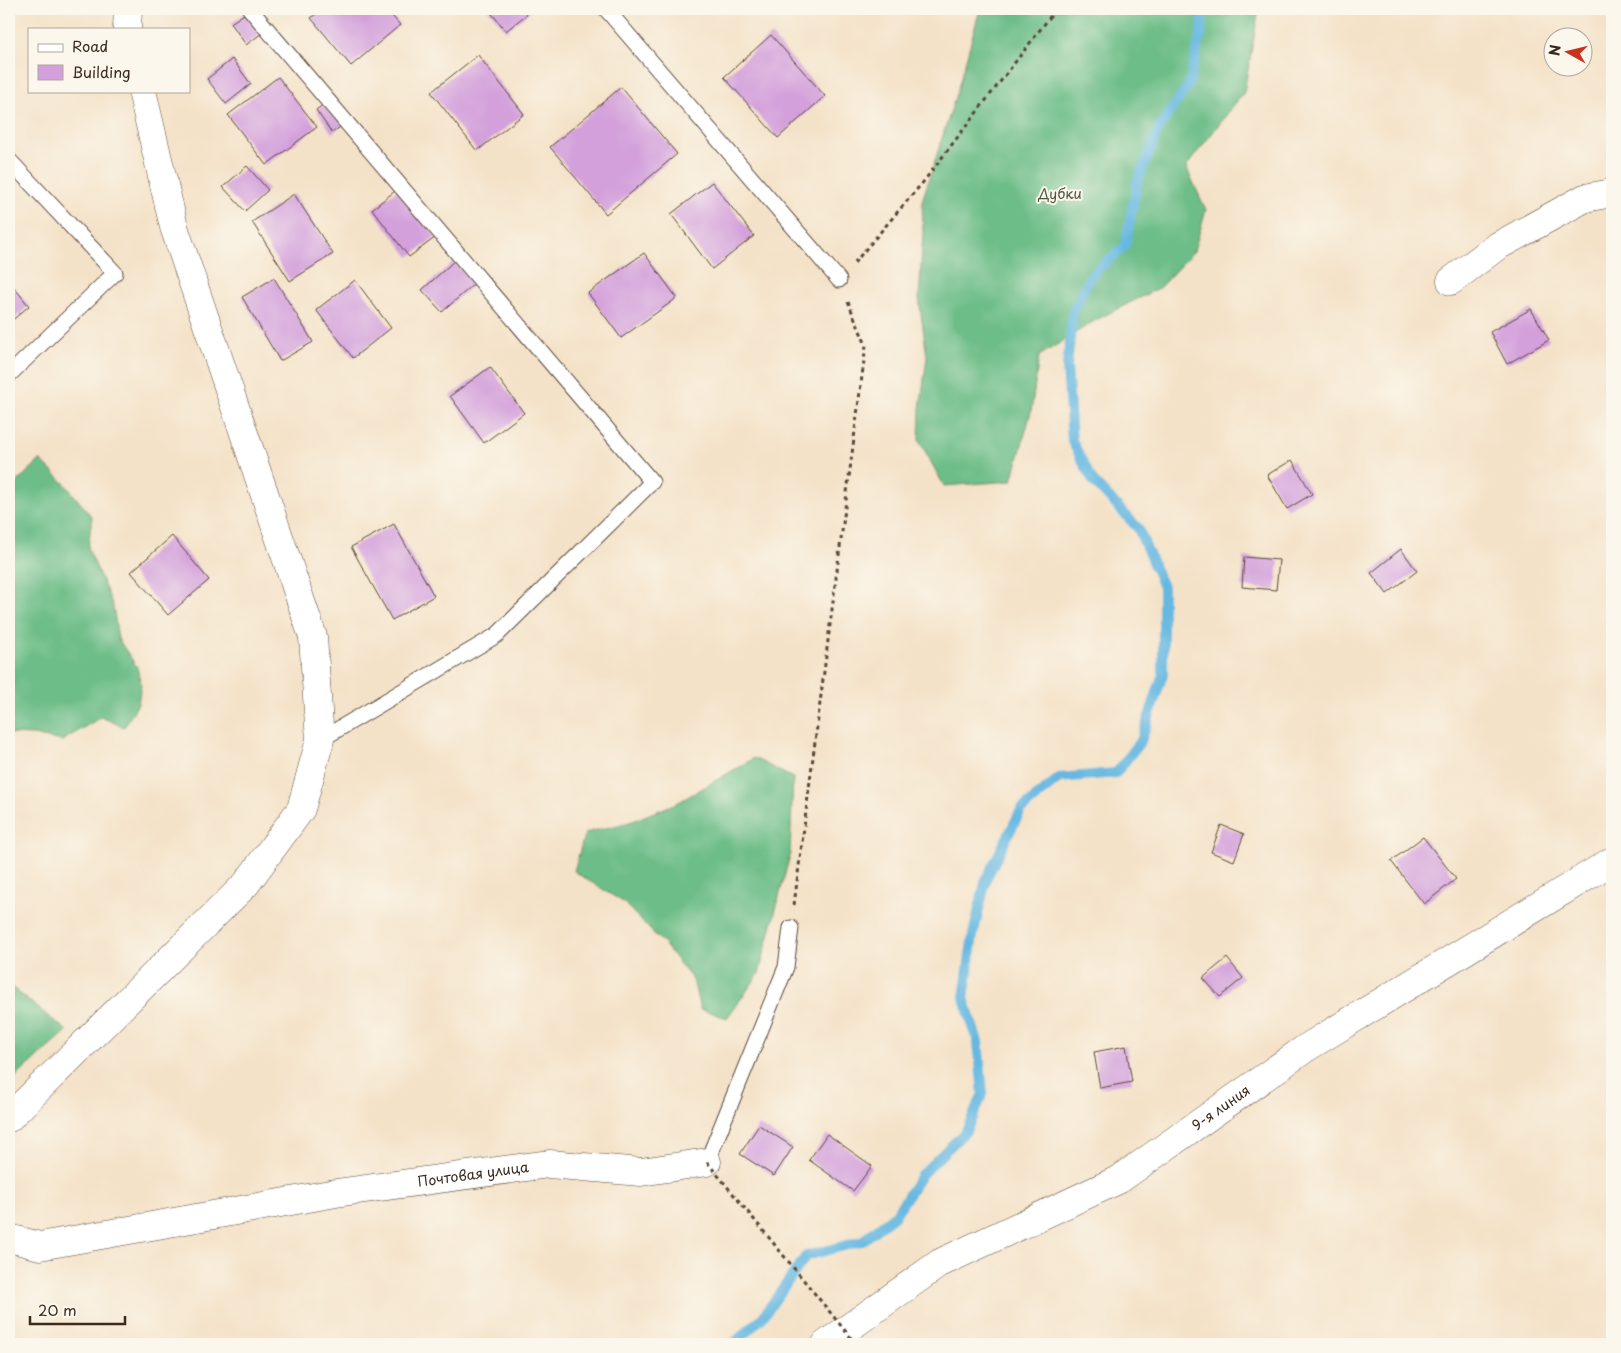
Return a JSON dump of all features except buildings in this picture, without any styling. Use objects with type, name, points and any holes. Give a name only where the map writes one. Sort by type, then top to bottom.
[{"type":"street","points":[[128,9],[128,28]]},
{"type":"street","points":[[9,1118],[246,884],[301,809],[320,740],[313,637],[174,227],[142,92]]},
{"type":"street","points":[[1451,281],[1496,247],[1585,198],[1612,193]]},
{"type":"street","name":"9-я линия","points":[[826,1344],[940,1263],[1120,1179],[1306,1048],[1612,861]]},
{"type":"street","name":"Почтовая улица","points":[[9,1238],[40,1246],[336,1193],[549,1164],[641,1172],[706,1162]]},
{"type":"lane","points":[[250,9],[652,482],[497,635],[320,740]]},
{"type":"lane","points":[[606,9],[839,280]]},
{"type":"lane","points":[[9,160],[115,273],[9,375]]},
{"type":"lane","points":[[706,1162],[786,967],[791,928]]},
{"type":"path","points":[[791,928],[866,345],[839,280],[924,181],[1056,9]]},
{"type":"path","points":[[706,1162],[856,1344]]},
{"type":"green space","name":"Дубки","points":[[980,9],[1259,9],[1244,92],[1186,167],[1206,210],[1194,251],[1159,288],[1096,320],[1039,356],[1031,412],[1012,481],[944,486],[919,440],[920,409],[927,357],[919,299],[923,232],[922,201],[958,88]]},
{"type":"green space","points":[[40,460],[64,483],[92,517],[88,548],[113,606],[118,639],[137,667],[141,685],[138,704],[124,727],[101,717],[62,741],[33,735],[9,734],[9,521],[16,483]]},
{"type":"green space","points":[[754,758],[793,778],[790,855],[759,974],[727,1018],[700,1009],[693,980],[664,944],[623,902],[574,871],[585,833],[630,822],[679,802]]},
{"type":"green space","points":[[9,985],[67,1031],[9,1083]]},
{"type":"waterway","points":[[733,1344],[762,1318],[806,1256],[862,1241],[895,1215],[922,1174],[966,1131],[983,1094],[978,1042],[964,998],[973,935],[986,879],[1021,810],[1059,778],[1116,773],[1141,741],[1163,674],[1163,587],[1138,528],[1093,481],[1072,441],[1067,366],[1073,311],[1091,275],[1125,246],[1137,183],[1159,128],[1189,84],[1201,33],[1204,9]]}]
